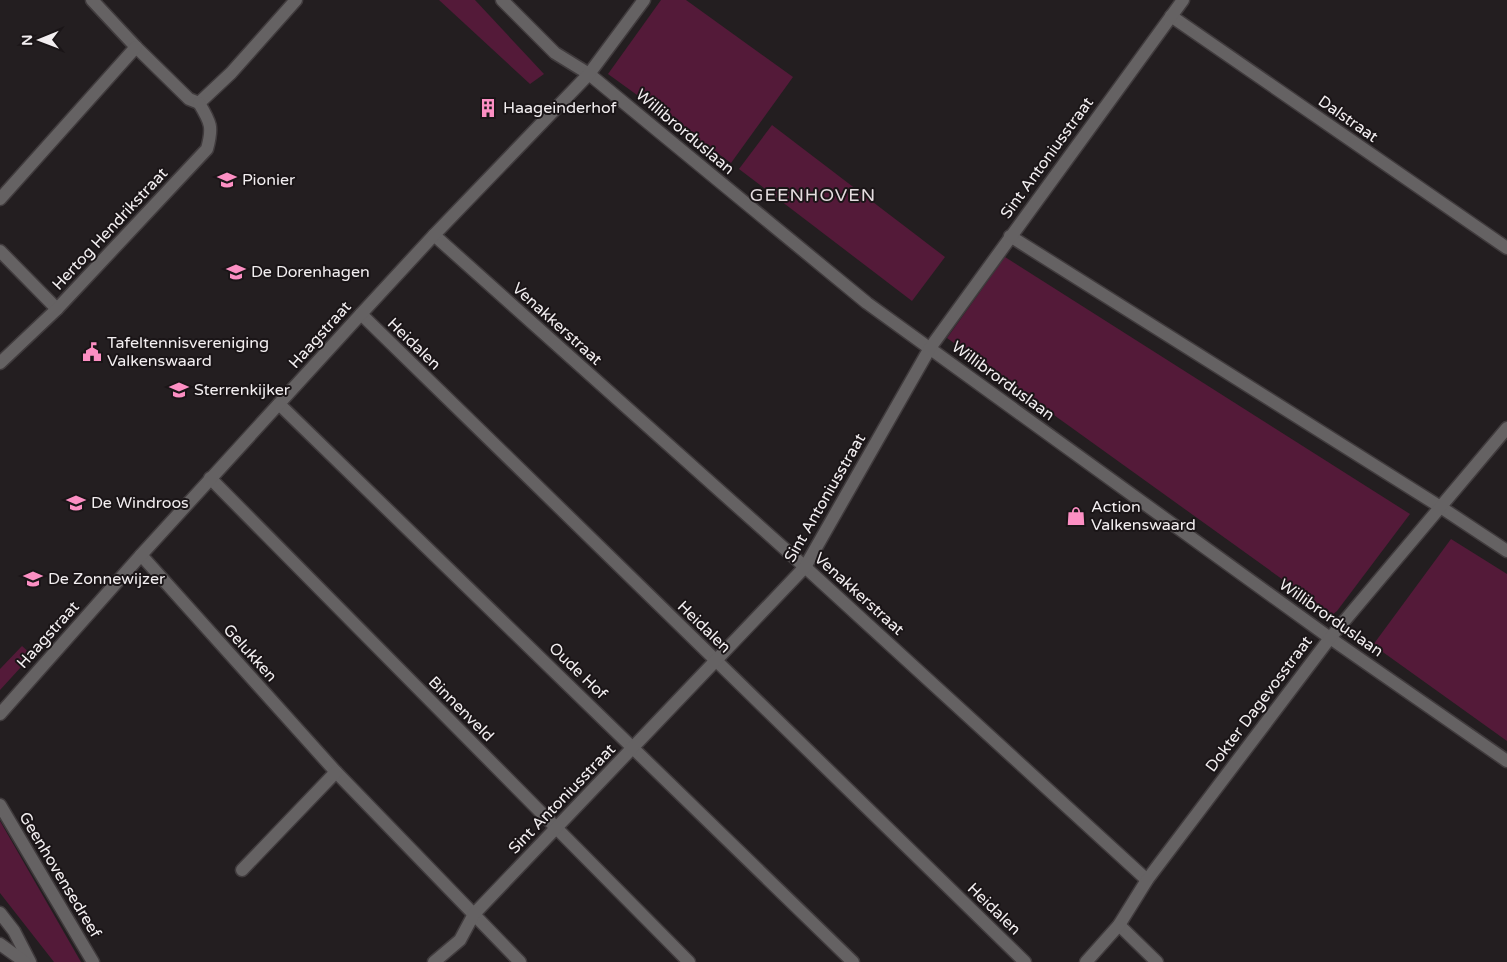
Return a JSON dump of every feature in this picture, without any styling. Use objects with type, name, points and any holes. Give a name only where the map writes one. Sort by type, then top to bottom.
[{"type":"street","points":[[92,0],[189,99],[199,103],[231,73],[296,0]]},
{"type":"street","name":"Willibrorduslaan","points":[[502,0],[555,53],[589,74],[867,303],[1330,638],[1507,761]]},
{"type":"street","name":"Haagstraat","points":[[0,714],[210,478],[434,235],[589,74],[644,0]]},
{"type":"street","name":"Sint Antoniusstraat","points":[[434,962],[460,940],[474,914],[805,568],[930,348],[1182,0]]},
{"type":"street","name":"Dalstraat","points":[[1171,16],[1507,248]]},
{"type":"street","points":[[0,199],[136,47]]},
{"type":"street","name":"Hertog Hendrikstraat","points":[[0,363],[57,309],[207,149],[212,132],[208,118],[199,103]]},
{"type":"street","name":"Venakkerstraat","points":[[434,235],[805,568],[1147,880]]},
{"type":"street","points":[[1010,236],[1507,550]]},
{"type":"street","points":[[0,251],[57,309]]},
{"type":"street","name":"Heidalen","points":[[361,314],[1025,962]]},
{"type":"street","name":"Oude Hof","points":[[279,404],[634,747],[853,962]]},
{"type":"street","name":"Dokter Dagevosstraat","points":[[1086,962],[1119,925],[1147,880],[1330,638],[1439,506],[1507,428]]},
{"type":"street","name":"Binnenveld","points":[[210,478],[689,962]]},
{"type":"street","name":"Gelukken","points":[[141,555],[336,772],[520,962]]},
{"type":"street","points":[[242,870],[336,772]]},
{"type":"street","name":"Geenhovensedreef","points":[[0,805],[93,962]]},
{"type":"street","points":[[0,913],[14,931],[30,962]]},
{"type":"street","points":[[1119,925],[1157,962]]},
{"type":"street","points":[[0,944],[25,962]]},
{"type":"shaded area","points":[[439,0],[475,0],[544,74],[530,84]]},
{"type":"shaded area","points":[[661,0],[686,0],[793,77],[731,163],[608,74]]},
{"type":"shaded area","points":[[772,125],[945,257],[912,301],[739,169]]},
{"type":"shaded area","points":[[1005,257],[1410,514],[1337,611],[1332,615],[947,338]]},
{"type":"shaded area","points":[[1451,539],[1507,574],[1507,741],[1373,645]]},
{"type":"shaded area","points":[[22,646],[32,655],[0,690],[0,669]]},
{"type":"shaded area","points":[[0,821],[81,962],[54,962],[0,893]]},
{"type":"place","name":"Haageinderhof","points":[[488,108]]},
{"type":"place","name":"Pionier","points":[[227,180]]},
{"type":"place","name":"De Dorenhagen","points":[[236,272]]},
{"type":"place","name":"Tafeltennisvereniging Valkenswaard","points":[[92,352]]},
{"type":"place","name":"Sterrenkijker","points":[[179,390]]},
{"type":"place","name":"De Windroos","points":[[76,503]]},
{"type":"place","name":"Action Valkenswaard","points":[[1076,516]]},
{"type":"place","name":"De Zonnewijzer","points":[[33,579]]},
{"type":"district","name":"GEENHOVEN","points":[[813,195]]}]
